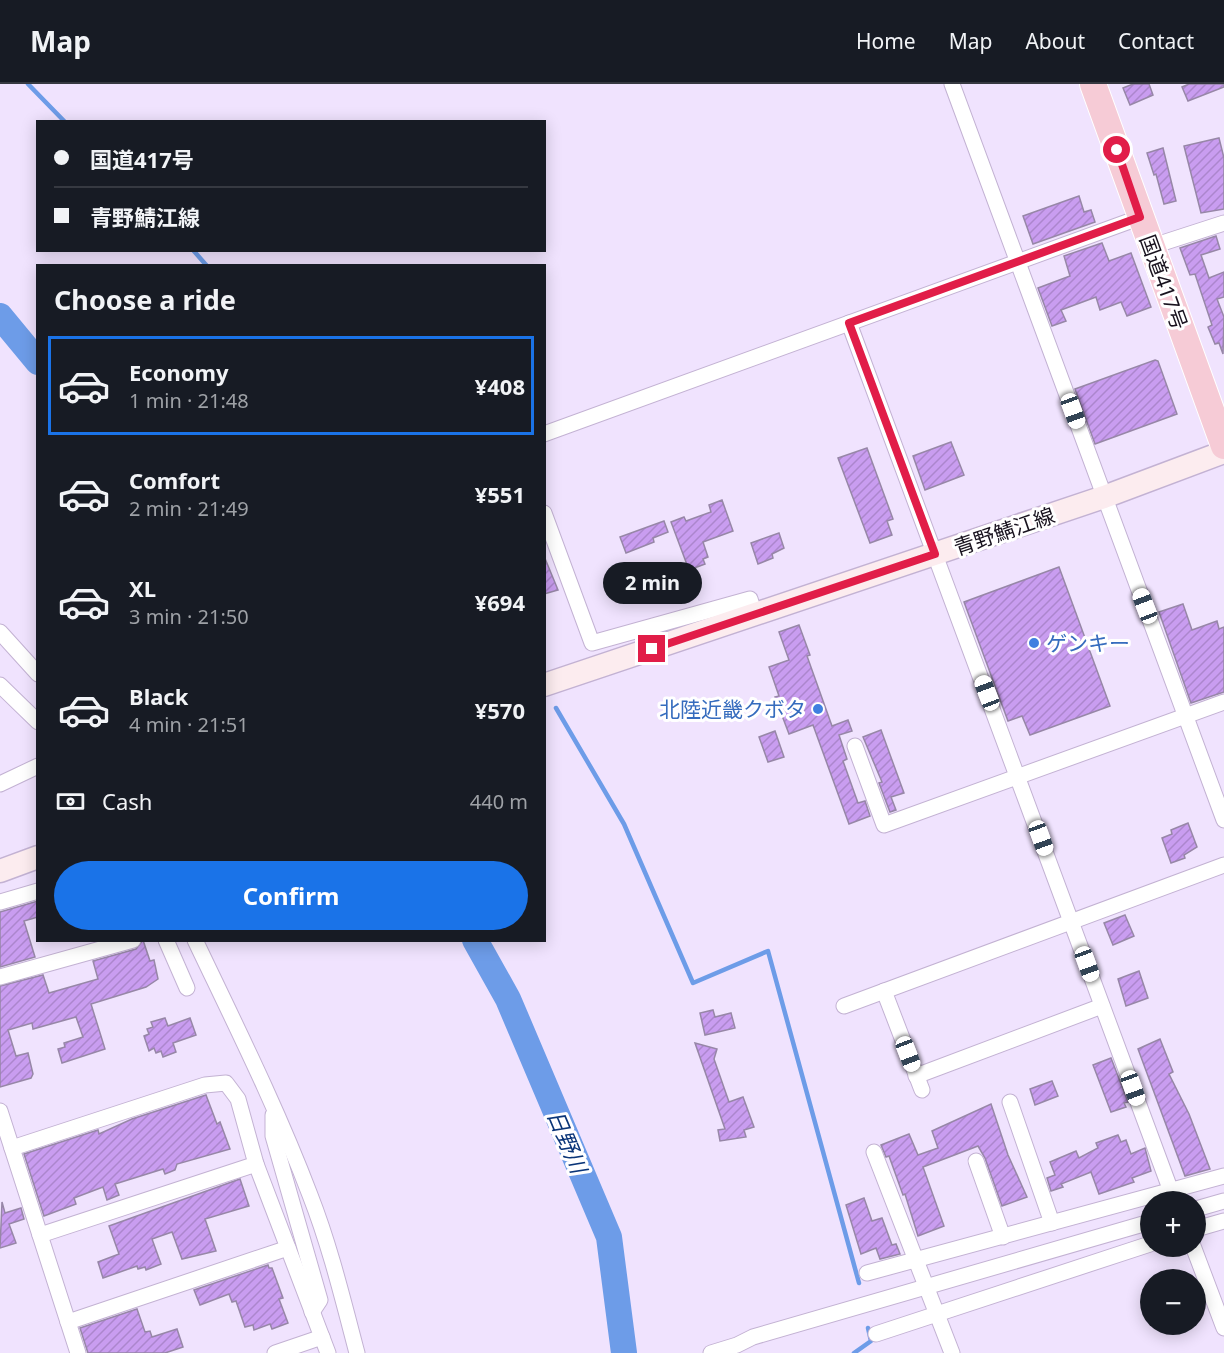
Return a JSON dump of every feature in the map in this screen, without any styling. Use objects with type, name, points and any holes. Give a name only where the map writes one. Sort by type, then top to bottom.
[{"type":"highway","name":"国道417号","points":[[1093,84],[1150,247],[1224,446]]},
{"type":"main road","name":"青野鯖江線","points":[[546,684],[1104,497],[1224,452]]},
{"type":"main road","points":[[0,871],[36,858]]},
{"type":"street","points":[[952,84],[1224,820]]},
{"type":"street","points":[[546,433],[1140,217]]},
{"type":"street","points":[[1150,247],[1224,223]]},
{"type":"street","points":[[849,323],[1171,1191]]},
{"type":"street","points":[[546,518],[592,643],[750,599],[756,615]]},
{"type":"street","points":[[0,632],[36,672]]},
{"type":"street","points":[[0,685],[36,720]]},
{"type":"street","points":[[855,746],[884,825],[1224,702]]},
{"type":"street","points":[[0,783],[36,767]]},
{"type":"street","points":[[844,1006],[1224,865]]},
{"type":"street","points":[[0,902],[36,892]]},
{"type":"street","points":[[0,977],[126,942]]},
{"type":"street","points":[[167,942],[187,988]]},
{"type":"street","points":[[196,942],[273,1109],[310,1196],[338,1281],[357,1353]]},
{"type":"street","points":[[884,991],[922,1090]]},
{"type":"street","points":[[916,1076],[1102,1006]]},
{"type":"street","points":[[12,1148],[205,1085],[226,1083],[238,1098],[256,1164],[328,1353]]},
{"type":"street","points":[[1010,1102],[1052,1223]]},
{"type":"street","points":[[273,1109],[273,1136],[320,1300],[312,1312]]},
{"type":"street","points":[[0,1111],[78,1353]]},
{"type":"street","points":[[874,1152],[952,1353]]},
{"type":"street","points":[[976,1161],[1003,1237]]},
{"type":"street","points":[[40,1235],[256,1164]]},
{"type":"street","points":[[1186,1191],[1224,1176]]},
{"type":"street","points":[[1206,1206],[1224,1201]]},
{"type":"street","points":[[867,1273],[1052,1223],[1140,1203]]},
{"type":"street","points":[[1206,1226],[1224,1221]]},
{"type":"street","points":[[711,1353],[753,1337],[1140,1225]]},
{"type":"street","points":[[876,1334],[1140,1247]]},
{"type":"street","points":[[68,1322],[288,1248]]},
{"type":"street","points":[[1197,1257],[1224,1328]]},
{"type":"street","points":[[276,1353],[322,1337]]},
{"type":"building","points":[[1133,84],[1149,84],[1153,95],[1130,105],[1123,88]]},
{"type":"building","points":[[1189,84],[1224,84],[1224,87],[1188,101],[1182,87]]},
{"type":"building","points":[[1219,138],[1224,158],[1224,209],[1201,213],[1184,146]]},
{"type":"building","points":[[1163,148],[1176,201],[1164,204],[1156,174],[1154,175],[1147,153]]},
{"type":"building","points":[[1079,196],[1084,212],[1091,210],[1095,222],[1033,244],[1023,216]]},
{"type":"building","points":[[1216,236],[1220,249],[1201,255],[1209,278],[1224,272],[1224,297],[1217,299],[1224,317],[1223,354],[1219,343],[1215,344],[1208,327],[1212,325],[1195,274],[1190,275],[1180,248]]},
{"type":"building","points":[[1102,243],[1109,261],[1131,253],[1151,307],[1127,316],[1121,302],[1100,310],[1096,297],[1061,310],[1066,321],[1052,326],[1038,288],[1070,276],[1064,256]]},
{"type":"building","points":[[1155,360],[1158,361],[1177,414],[1095,444],[1075,389]]},
{"type":"building","points":[[951,442],[964,475],[925,490],[913,456]]},
{"type":"building","points":[[867,448],[893,519],[887,521],[892,535],[870,543],[838,458]]},
{"type":"building","points":[[722,500],[733,531],[703,542],[708,557],[703,559],[705,564],[689,570],[671,522],[684,517],[686,521],[711,512],[709,505]]},
{"type":"building","points":[[664,521],[668,532],[653,538],[654,542],[626,553],[620,537]]},
{"type":"building","points":[[779,533],[784,548],[772,554],[773,558],[758,564],[751,543]]},
{"type":"building","points":[[546,561],[558,590],[546,593]]},
{"type":"building","points":[[1059,567],[1110,706],[1030,735],[1022,716],[1008,721],[964,602]]},
{"type":"building","points":[[1183,604],[1192,630],[1217,621],[1219,629],[1224,627],[1224,692],[1191,703],[1159,612]]},
{"type":"building","points":[[799,625],[810,655],[807,656],[832,726],[848,720],[852,731],[839,735],[847,759],[843,761],[858,803],[865,801],[870,816],[849,824],[813,725],[789,734],[775,697],[779,696],[769,667],[789,660],[779,632]]},
{"type":"building","points":[[881,730],[904,793],[891,797],[896,810],[890,812],[879,783],[882,782],[863,737]]},
{"type":"building","points":[[775,731],[784,757],[768,762],[759,737]]},
{"type":"building","points":[[1188,823],[1197,847],[1184,855],[1185,858],[1171,863],[1162,838],[1172,834],[1171,830]]},
{"type":"building","points":[[36,902],[36,918],[24,921],[35,957],[0,967],[0,912]]},
{"type":"building","points":[[1125,915],[1134,936],[1113,945],[1104,923]]},
{"type":"building","points":[[144,942],[150,961],[154,960],[158,979],[146,987],[91,1004],[105,1049],[62,1063],[58,1049],[65,1047],[64,1043],[83,1037],[76,1017],[33,1029],[32,1023],[8,1030],[16,1056],[28,1053],[33,1074],[31,1078],[0,1087],[0,986],[43,975],[49,993],[98,979],[93,961],[136,949]]},
{"type":"building","points":[[1139,971],[1148,998],[1126,1006],[1118,979]]},
{"type":"building","points":[[713,1010],[715,1017],[731,1013],[735,1028],[705,1035],[700,1013]]},
{"type":"building","points":[[165,1018],[168,1026],[190,1018],[196,1035],[173,1043],[176,1052],[163,1057],[161,1051],[156,1053],[154,1048],[149,1051],[144,1036],[149,1034],[147,1029],[153,1027],[151,1022]]},
{"type":"building","points":[[1160,1039],[1173,1072],[1169,1074],[1189,1114],[1210,1169],[1185,1176],[1138,1049]]},
{"type":"building","points":[[695,1043],[717,1049],[714,1059],[729,1102],[743,1097],[754,1127],[744,1130],[746,1137],[720,1141],[718,1130],[725,1129]]},
{"type":"building","points":[[1111,1058],[1128,1102],[1124,1103],[1126,1107],[1111,1112],[1093,1065]]},
{"type":"building","points":[[1052,1081],[1058,1096],[1035,1105],[1030,1089]]},
{"type":"building","points":[[206,1095],[217,1124],[220,1122],[230,1149],[177,1164],[175,1170],[165,1174],[163,1169],[115,1184],[119,1195],[107,1200],[103,1187],[74,1198],[76,1204],[44,1216],[24,1154],[98,1130],[99,1134],[132,1119]]},
{"type":"building","points":[[991,1104],[1008,1155],[1027,1197],[1002,1206],[985,1158],[978,1146],[923,1167],[944,1226],[918,1236],[905,1194],[903,1195],[889,1156],[886,1157],[881,1145],[909,1134],[918,1155],[938,1148],[932,1131]]},
{"type":"building","points":[[1118,1135],[1121,1142],[1126,1140],[1131,1154],[1145,1148],[1151,1171],[1132,1178],[1134,1182],[1099,1194],[1091,1172],[1061,1184],[1063,1187],[1051,1191],[1047,1178],[1055,1175],[1050,1162],[1076,1151],[1079,1158],[1098,1148],[1096,1143]]},
{"type":"building","points":[[240,1179],[249,1206],[205,1219],[216,1251],[182,1259],[172,1232],[152,1239],[161,1264],[146,1270],[145,1267],[138,1269],[137,1266],[103,1278],[98,1262],[119,1254],[109,1226]]},
{"type":"building","points":[[864,1198],[872,1221],[882,1218],[892,1245],[896,1244],[900,1254],[880,1259],[876,1248],[861,1254],[846,1205]]},
{"type":"building","points":[[2,1202],[5,1213],[21,1208],[24,1219],[9,1224],[16,1243],[0,1248]]},
{"type":"building","points":[[268,1265],[272,1268],[283,1298],[279,1299],[288,1323],[272,1329],[270,1324],[254,1330],[253,1325],[245,1327],[236,1301],[232,1302],[229,1294],[200,1305],[194,1290]]},
{"type":"building","points":[[137,1309],[145,1332],[150,1331],[152,1337],[177,1329],[183,1347],[165,1353],[88,1353],[80,1328]]},
{"type":"waterway","points":[[28,84],[63,120]]},
{"type":"waterway","points":[[195,252],[205,264]]},
{"type":"waterway","name":"日野川","points":[[0,316],[36,360]]},
{"type":"waterway","points":[[556,708],[624,824],[693,983],[768,951],[859,1283]]},
{"type":"waterway","name":"日野川","points":[[476,942],[508,999],[609,1237],[624,1353]]},
{"type":"waterway","points":[[854,1353],[871,1341],[868,1328]]},
{"type":"place","name":"ゲンキー","points":[[1034,643]]},
{"type":"place","name":"北陸近畿クボタ","points":[[818,709]]},
{"type":"route","points":[[652,649],[935,554],[849,323],[1140,217],[1117,150]]}]
